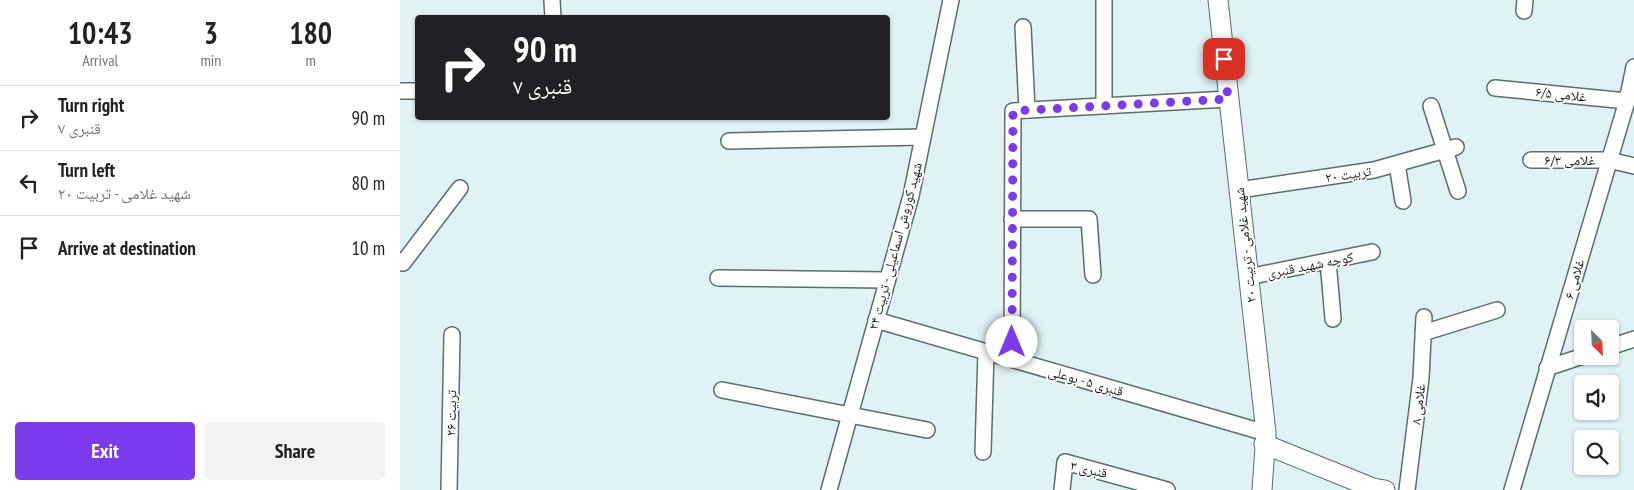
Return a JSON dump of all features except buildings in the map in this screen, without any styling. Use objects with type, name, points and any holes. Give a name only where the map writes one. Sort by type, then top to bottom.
[{"type":"street","points":[[552,0],[553,15]]},
{"type":"street","name":"شهید کوروش اسماعیلی - تربیت ۲۴","points":[[829,490],[910,196],[951,0]]},
{"type":"street","points":[[1104,0],[1104,106]]},
{"type":"street","name":"شهید غلامی - تربیت ۲۰","points":[[1218,0],[1265,438],[1262,490]]},
{"type":"street","points":[[1023,26],[1026,110]]},
{"type":"street","name":"غلامی ۶","points":[[1512,490],[1627,100],[1634,67]]},
{"type":"street","name":"غلامی ۶/۵","points":[[1495,88],[1627,100]]},
{"type":"street","points":[[400,91],[415,91]]},
{"type":"street","points":[[1012,360],[1013,111],[1228,99]]},
{"type":"street","points":[[1431,106],[1450,148],[1458,192]]},
{"type":"street","points":[[729,141],[923,137]]},
{"type":"street","name":"تربیت ۲۰","points":[[1239,190],[1374,170],[1450,148]]},
{"type":"street","name":"غلامی ۶/۳","points":[[1531,160],[1609,160],[1634,166]]},
{"type":"street","points":[[1397,164],[1403,201]]},
{"type":"street","points":[[400,261],[403,263],[460,188]]},
{"type":"street","points":[[1012,219],[1089,219],[1093,275]]},
{"type":"street","name":"کوچه شهید قنبری","points":[[1248,277],[1372,252]]},
{"type":"street","points":[[1328,261],[1334,319]]},
{"type":"street","points":[[718,278],[887,280]]},
{"type":"street","points":[[1423,332],[1497,310]]},
{"type":"street","name":"غلامی ۸","points":[[1407,490],[1421,378],[1424,317]]},
{"type":"street","name":"قنبری ۵ - بوعلی","points":[[876,320],[1265,438]]},
{"type":"street","name":"تربیت ۲۶","points":[[450,490],[452,335]]},
{"type":"street","points":[[1619,344],[1634,339]]},
{"type":"street","points":[[982,452],[986,352]]},
{"type":"street","points":[[1548,368],[1574,359]]},
{"type":"street","points":[[722,390],[927,430]]},
{"type":"street","points":[[1265,438],[1346,484],[1385,490]]},
{"type":"street","name":"قنبری ۳","points":[[1062,490],[1064,462],[1129,484],[1167,490]]},
{"type":"route","points":[[1012,342],[1013,111],[1228,99],[1224,59]]}]
